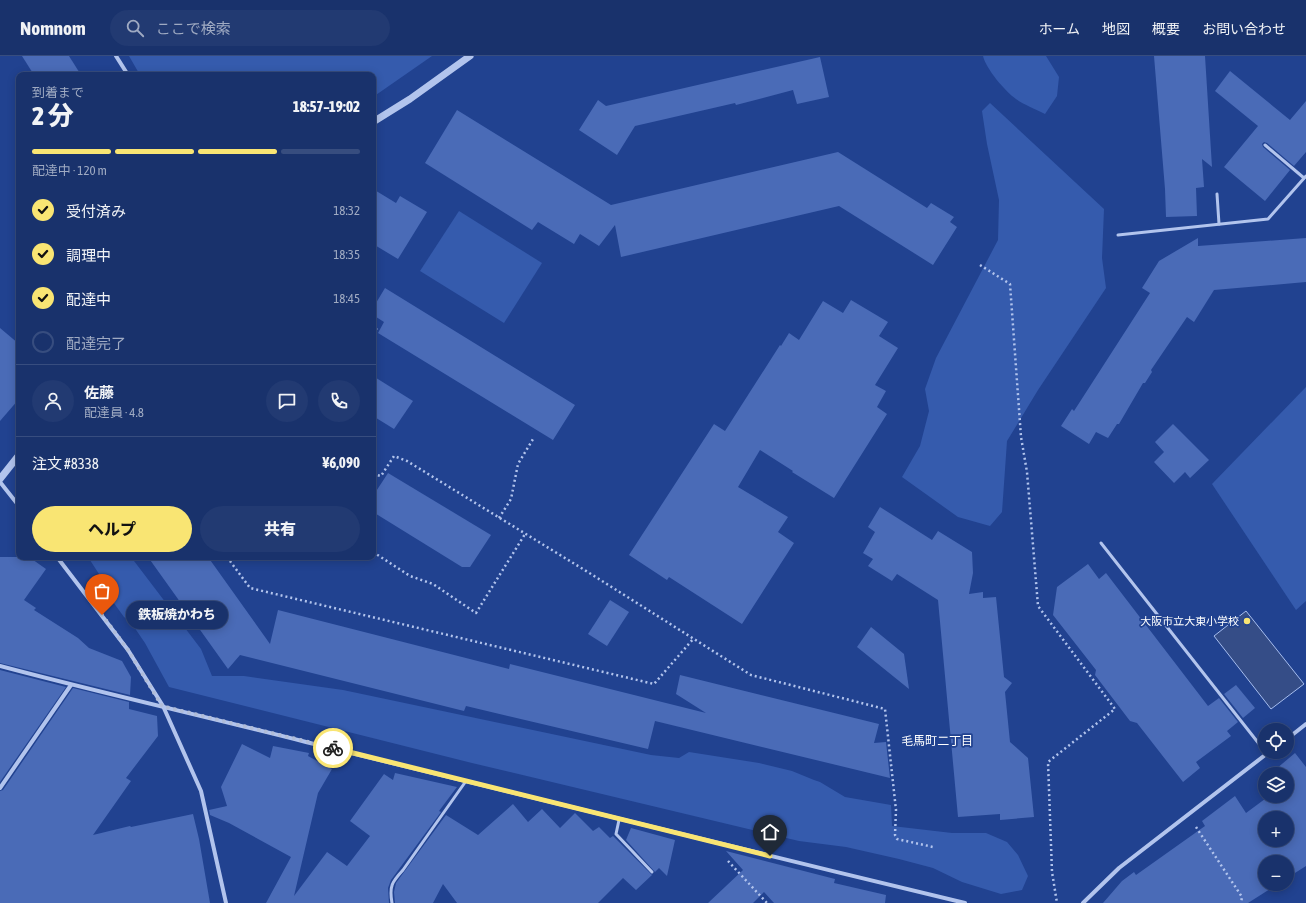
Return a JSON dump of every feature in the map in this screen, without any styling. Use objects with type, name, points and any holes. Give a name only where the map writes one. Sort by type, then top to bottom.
[{"type":"street","points":[[116,56],[126,72]]},
{"type":"street","points":[[376,120],[410,99],[470,56]]},
{"type":"street","points":[[16,459],[0,480],[16,502]]},
{"type":"street","points":[[59,560],[128,650],[162,706],[201,790],[226,903]]},
{"type":"street","points":[[0,666],[71,685],[162,706],[619,820],[965,903]]},
{"type":"street","points":[[0,788],[71,685]]},
{"type":"street","points":[[1294,733],[1306,724]]},
{"type":"street","points":[[1083,903],[1119,868],[1260,759]]},
{"type":"lane","points":[[1118,235],[1268,220],[1305,177],[1265,145]]},
{"type":"lane","points":[[1218,194],[1219,224]]},
{"type":"lane","points":[[1101,543],[1258,740]]},
{"type":"lane","points":[[392,903],[390,891],[393,881],[403,870],[466,781]]},
{"type":"lane","points":[[619,820],[616,834],[652,872]]},
{"type":"path","points":[[980,265],[1010,284],[1021,438],[1027,472],[1038,606],[1115,709],[1048,762],[1052,872],[1057,903]]},
{"type":"path","points":[[499,518],[511,500],[518,464],[534,439]]},
{"type":"path","points":[[376,475],[381,476],[394,456],[407,462],[752,675],[885,708],[896,810],[895,835],[897,839],[933,847]]},
{"type":"path","points":[[376,554],[410,576],[433,584],[476,613],[525,534]]},
{"type":"path","points":[[229,560],[250,588],[654,684],[694,638]]},
{"type":"path","points":[[1188,814],[1242,897],[1241,903]]},
{"type":"path","points":[[710,842],[767,903]]},
{"type":"shaded area","points":[[129,56],[432,56],[376,95],[376,72],[138,72]]},
{"type":"shaded area","points":[[983,56],[1046,56],[1059,77],[1057,96],[1045,114],[1016,99],[992,73]]},
{"type":"shaded area","points":[[990,103],[1104,209],[1102,258],[1106,288],[1038,390],[1007,441],[1002,512],[990,526],[958,517],[902,477],[920,446],[929,411],[925,389],[936,358],[998,240],[999,200],[987,144],[982,111]]},
{"type":"shaded area","points":[[459,211],[542,263],[504,323],[420,271]]},
{"type":"shaded area","points":[[1306,387],[1306,601],[1296,610],[1212,484]]},
{"type":"shaded area","points":[[90,560],[133,560],[201,649],[212,676],[244,676],[343,690],[651,755],[679,758],[689,752],[759,763],[792,771],[820,782],[845,797],[891,805],[892,826],[952,833],[986,833],[1007,842],[1018,855],[1028,876],[1022,890],[1001,894],[962,882],[933,868],[899,859],[846,847],[799,841],[472,763],[169,687],[145,643],[130,621],[124,617],[100,584],[99,574]]},
{"type":"shaded area","points":[[1246,611],[1304,684],[1271,709],[1214,636]]},
{"type":"building","points":[[22,56],[69,56],[79,72],[32,72]]},
{"type":"building","points":[[1154,56],[1205,56],[1212,167],[1202,159],[1204,187],[1196,188],[1197,216],[1166,217]]},
{"type":"building","points":[[820,57],[829,97],[797,104],[793,90],[736,105],[735,103],[635,126],[617,155],[579,130],[598,100],[606,106]]},
{"type":"building","points":[[1230,71],[1290,120],[1306,101],[1306,152],[1294,166],[1267,143],[1264,142],[1262,144],[1263,147],[1290,170],[1265,201],[1224,167],[1258,126],[1215,91]]},
{"type":"building","points":[[457,110],[611,205],[838,152],[927,208],[931,203],[954,217],[950,222],[957,227],[933,265],[839,206],[621,257],[615,225],[599,246],[580,234],[574,244],[538,222],[532,230],[425,163]]},
{"type":"building","points":[[376,191],[396,203],[400,196],[427,212],[398,259],[376,246]]},
{"type":"building","points":[[1198,238],[1198,246],[1306,238],[1306,282],[1214,290],[1194,322],[1187,317],[1151,370],[1152,372],[1145,383],[1143,383],[1119,424],[1117,424],[1108,438],[1096,432],[1089,444],[1061,426],[1072,409],[1074,411],[1150,293],[1142,288],[1159,261]]},
{"type":"building","points":[[385,288],[575,405],[553,440],[378,333],[384,322],[376,317],[376,303]]},
{"type":"building","points":[[851,300],[888,322],[879,336],[898,348],[875,385],[886,391],[877,407],[887,414],[834,498],[760,450],[738,487],[788,517],[778,532],[794,543],[742,624],[669,577],[667,580],[629,555],[714,424],[725,431],[789,333],[799,340],[823,301],[843,313]]},
{"type":"building","points":[[0,328],[16,341],[16,402],[0,421]]},
{"type":"building","points":[[376,378],[413,401],[394,429],[376,418]]},
{"type":"building","points":[[1173,424],[1209,460],[1190,478],[1185,472],[1174,483],[1154,462],[1164,452],[1155,442]]},
{"type":"building","points":[[388,473],[491,535],[470,567],[462,567],[376,514],[376,491]]},
{"type":"building","points":[[880,507],[932,540],[938,531],[972,552],[973,573],[969,594],[983,592],[983,598],[996,597],[1004,677],[1012,683],[1005,692],[1010,742],[1028,758],[1034,817],[1000,820],[1000,814],[958,817],[938,600],[897,574],[892,581],[868,566],[873,559],[863,553],[875,532],[868,527]]},
{"type":"building","points":[[0,557],[16,557],[16,560],[33,560],[46,569],[24,600],[36,608],[34,610],[78,638],[89,648],[122,661],[131,677],[130,695],[0,663]]},
{"type":"building","points":[[150,560],[210,560],[270,644],[278,610],[509,669],[510,664],[706,713],[676,694],[680,675],[879,724],[874,743],[886,742],[890,778],[655,721],[648,749],[466,706],[464,711],[240,655],[228,669]]},
{"type":"building","points":[[1088,564],[1099,579],[1106,573],[1208,706],[1219,698],[1238,722],[1227,731],[1231,736],[1196,762],[1200,768],[1183,782],[1137,723],[1130,721],[1095,675],[1096,670],[1053,615],[1057,587]]},
{"type":"building","points":[[610,600],[629,612],[607,646],[588,634]]},
{"type":"building","points":[[871,627],[904,654],[909,689],[857,647]]},
{"type":"building","points":[[0,670],[66,687],[0,782]]},
{"type":"building","points":[[1236,685],[1255,708],[1243,718],[1224,694]]},
{"type":"building","points":[[73,688],[129,702],[129,709],[157,716],[158,736],[126,778],[131,781],[93,835],[130,826],[193,814],[199,839],[210,903],[0,903],[0,791],[3,790]]},
{"type":"building","points":[[242,744],[270,758],[273,746],[309,753],[308,756],[332,769],[318,793],[294,896],[327,852],[347,866],[370,836],[350,821],[384,774],[393,780],[395,773],[457,787],[439,811],[441,812],[391,880],[388,888],[389,903],[266,903],[291,857],[229,823],[210,815],[209,810],[227,806],[221,787]]},
{"type":"building","points":[[1295,753],[1306,767],[1306,866],[1294,874],[1294,855],[1258,855],[1258,891],[1267,891],[1248,903],[1103,903],[1122,881],[1134,872],[1136,875],[1205,826],[1202,821],[1235,796],[1246,813],[1260,803],[1294,803],[1294,767],[1278,767],[1288,759],[1294,759]]},
{"type":"building","points":[[513,804],[528,822],[542,809],[560,828],[575,813],[593,831],[599,827],[610,838],[613,836],[652,875],[636,890],[623,878],[598,903],[457,903],[443,884],[433,903],[395,903],[394,892],[396,883],[446,815],[478,835]]},
{"type":"building","points":[[631,828],[675,840],[667,876],[659,868],[655,872],[626,840]]},
{"type":"building","points":[[726,851],[835,879],[834,883],[886,895],[885,903],[774,903],[764,892],[753,903],[708,903],[743,870]]},
{"type":"way so far","points":[[102,615],[128,650],[162,706],[333,748]]},
{"type":"place","name":"鉄板焼かわち","points":[[102,615]]},
{"type":"place","name":"大阪市立大東小学校","points":[[1247,621]]},
{"type":"district","name":"毛馬町二丁目","points":[[937,741]]},
{"type":"route","points":[[333,748],[619,820],[770,856]]}]
